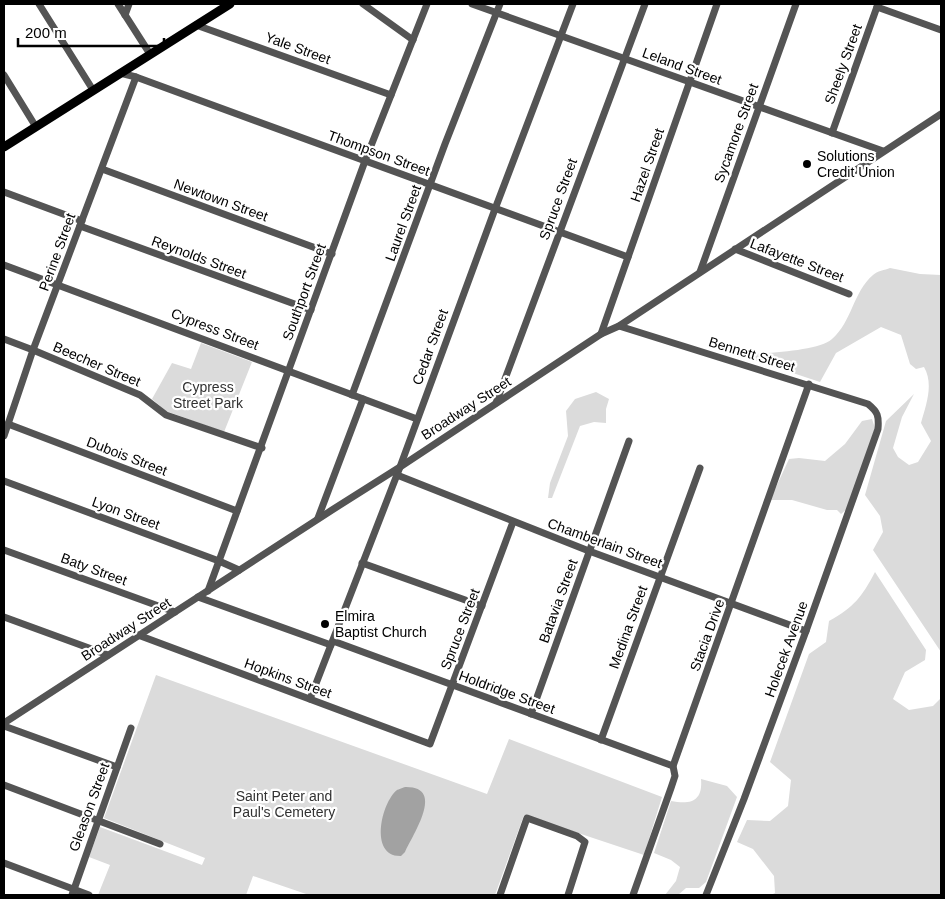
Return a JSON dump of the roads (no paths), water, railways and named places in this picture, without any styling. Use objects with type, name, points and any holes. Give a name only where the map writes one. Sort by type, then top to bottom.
[{"type":"main road","points":[[4,147],[230,4]]},
{"type":"street","points":[[39,4],[92,90]]},
{"type":"street","points":[[118,4],[150,54]]},
{"type":"street","points":[[125,15],[129,4]]},
{"type":"street","points":[[363,4],[413,40]]},
{"type":"street","name":"Southport Street","points":[[208,591],[262,448],[288,370],[365,161],[427,4]]},
{"type":"street","name":"Leland Street","points":[[472,4],[883,150]]},
{"type":"street","name":"Laurel Street","points":[[352,395],[500,4]]},
{"type":"street","name":"Cedar Street","points":[[310,699],[400,468],[573,4]]},
{"type":"street","name":"Spruce Street","points":[[496,404],[645,4]]},
{"type":"street","name":"Hazel Street","points":[[601,334],[717,4]]},
{"type":"street","name":"Sycamore Street","points":[[700,272],[796,4]]},
{"type":"street","points":[[877,5],[941,30]]},
{"type":"street","name":"Sheely Street","points":[[832,132],[877,5]]},
{"type":"street","name":"Yale Street","points":[[196,25],[391,95]]},
{"type":"street","name":"Thompson Street","points":[[120,73],[628,257]]},
{"type":"street","points":[[4,75],[36,126]]},
{"type":"street","name":"Perine Street","points":[[4,436],[8,424],[7,412],[59,284],[136,78]]},
{"type":"street","name":"Broadway Street","points":[[4,724],[138,635],[400,468],[601,334],[619,326],[883,150],[941,114]]},
{"type":"street","name":"Newtown Street","points":[[102,169],[332,254]]},
{"type":"street","name":"Reynolds Street","points":[[4,192],[311,310]]},
{"type":"street","name":"Lafayette Street","points":[[735,249],[849,294]]},
{"type":"street","name":"Cypress Street","points":[[4,265],[417,419]]},
{"type":"street","name":"Bennett Street","points":[[619,326],[809,384],[868,404],[875,410]]},
{"type":"street","name":"Beecher Street","points":[[4,339],[140,395],[166,415],[262,448]]},
{"type":"street","name":"Stacia Drive","points":[[633,895],[673,782],[675,772],[673,766],[809,384]]},
{"type":"street","points":[[318,519],[363,399]]},
{"type":"street","name":"Holecek Avenue","points":[[706,895],[806,631],[878,428],[879,416],[875,410]]},
{"type":"street","name":"Dubois Street","points":[[8,424],[237,511]]},
{"type":"street","name":"Batavia Street","points":[[531,714],[629,441]]},
{"type":"street","name":"Medina Street","points":[[601,740],[700,468]]},
{"type":"street","name":"Chamberlain Street","points":[[397,475],[589,551],[806,631]]},
{"type":"street","name":"Lyon Street","points":[[4,481],[239,570]]},
{"type":"street","name":"Spruce Street","points":[[430,744],[513,522]]},
{"type":"street","name":"Baty Street","points":[[4,550],[175,612]]},
{"type":"street","points":[[362,563],[482,606]]},
{"type":"street","name":"Holdridge Street","points":[[198,597],[452,685],[673,766]]},
{"type":"street","points":[[4,617],[108,656]]},
{"type":"street","name":"Hopkins Street","points":[[138,635],[430,744]]},
{"type":"street","points":[[4,724],[117,767]]},
{"type":"street","name":"Gleason Street","points":[[73,892],[131,728]]},
{"type":"street","points":[[4,785],[160,844]]},
{"type":"street","points":[[500,895],[527,818],[577,836],[585,842],[568,895]]},
{"type":"street","points":[[4,863],[73,892],[89,895]]},
{"type":"place","name":"Solutions Credit Union","points":[[807,164]]},
{"type":"place","name":"Elmira Baptist Church","points":[[325,624]]},
{"type":"park label","name":"Cypress Street Park","points":[[208,396]]},
{"type":"park label","name":"Saint Peter and Paul's Cemetery","points":[[284,804]]}]
